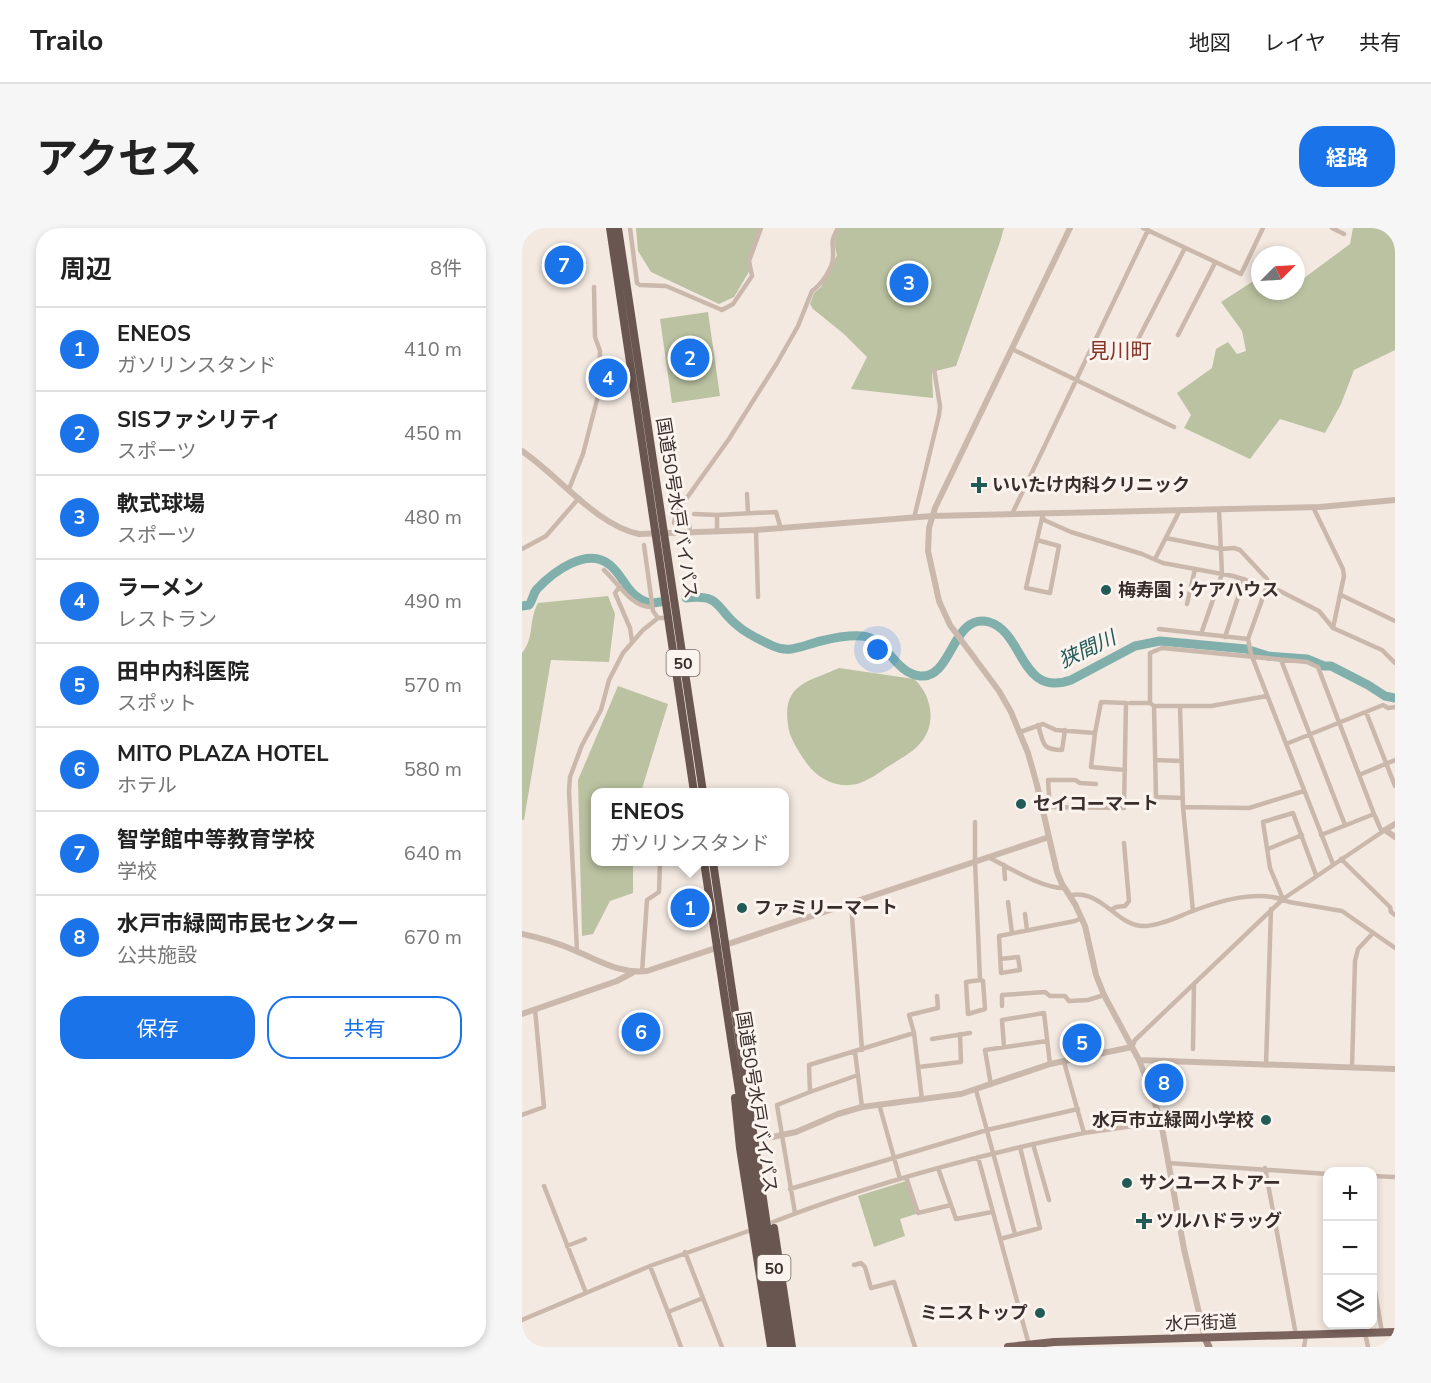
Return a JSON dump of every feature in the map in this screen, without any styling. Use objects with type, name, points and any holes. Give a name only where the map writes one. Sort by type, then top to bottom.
[{"type":"highway","name":"国道50号水戸バイパス","points":[[610,228],[702,788]]},
{"type":"highway","name":"国道50号水戸バイパス","points":[[618,228],[660,533],[668,618],[693,788]]},
{"type":"highway","name":"国道50号水戸バイパス","points":[[706,866],[722,947],[747,1144],[778,1347]]},
{"type":"highway","name":"国道50号水戸バイパス","points":[[714,866],[735,1067],[734,1092],[747,1144],[785,1347]]},
{"type":"highway","points":[[747,1144],[762,1152],[792,1347]]},
{"type":"highway","points":[[747,1144],[754,1229],[771,1347]]},
{"type":"main road","name":"水戸街道","points":[[1008,1347],[1395,1332]]},
{"type":"main road","points":[[1205,1338],[1209,1347]]},
{"type":"street","points":[[630,228],[640,285],[666,286],[726,309],[733,304],[752,276],[749,261],[761,228]]},
{"type":"street","points":[[690,532],[689,524],[674,523],[676,513],[729,439],[798,326],[812,291],[819,287],[834,259],[831,241],[838,228]]},
{"type":"street","points":[[1046,807],[1020,732],[999,691],[950,625],[939,601],[930,566],[928,541],[932,516],[1070,228]]},
{"type":"street","points":[[1012,514],[1146,229],[1241,274],[1263,228]]},
{"type":"street","points":[[1332,228],[1344,234]]},
{"type":"street","points":[[1129,357],[1185,248]]},
{"type":"street","points":[[1178,335],[1215,262]]},
{"type":"street","points":[[569,489],[583,453],[598,396],[600,351],[594,337],[594,286]]},
{"type":"street","points":[[1012,349],[1174,427]]},
{"type":"street","points":[[914,518],[939,415],[940,405],[934,369]]},
{"type":"street","points":[[522,451],[548,470],[604,519],[620,529],[639,534],[756,531],[932,516],[1313,507],[1393,500]]},
{"type":"street","points":[[747,494],[748,513]]},
{"type":"street","points":[[522,549],[546,536],[579,498]]},
{"type":"street","points":[[1313,507],[1343,568],[1341,595],[1333,628]]},
{"type":"street","points":[[1201,634],[1222,574],[1219,509]]},
{"type":"street","points":[[1155,559],[1180,510]]},
{"type":"street","points":[[694,514],[776,512],[781,529]]},
{"type":"street","points":[[717,515],[717,532]]},
{"type":"street","points":[[1037,540],[1059,546],[1050,593],[1026,588],[1041,515]]},
{"type":"street","points":[[1041,515],[1044,520],[1071,532],[1162,563],[1244,579],[1280,591],[1318,611],[1333,628],[1382,650],[1395,663]]},
{"type":"street","points":[[756,531],[758,597]]},
{"type":"street","points":[[1166,538],[1221,549],[1240,550],[1267,579],[1267,586],[1248,642],[1333,864]]},
{"type":"street","points":[[644,545],[652,607],[658,618]]},
{"type":"street","points":[[1187,604],[1195,569]]},
{"type":"street","points":[[604,570],[633,600],[648,608],[652,607]]},
{"type":"street","points":[[1225,637],[1244,579]]},
{"type":"street","points":[[620,586],[615,593],[630,628],[632,641]]},
{"type":"street","points":[[1341,595],[1395,621]]},
{"type":"street","points":[[577,951],[570,777],[582,746],[601,710],[609,680],[623,653],[632,641],[658,618],[668,618]]},
{"type":"street","points":[[1159,629],[1248,642]]},
{"type":"street","points":[[1183,798],[1156,797],[1150,653],[1162,648],[1307,662],[1318,667],[1381,830],[1395,837]]},
{"type":"street","points":[[1281,660],[1345,825]]},
{"type":"street","points":[[1130,703],[1211,706],[1267,696]]},
{"type":"street","points":[[1046,807],[1124,808],[1125,770],[1126,703],[1101,702],[1092,767],[1125,770]]},
{"type":"street","points":[[1286,744],[1383,705],[1395,708]]},
{"type":"street","points":[[1180,706],[1183,807],[1192,911]]},
{"type":"street","points":[[1366,712],[1395,786]]},
{"type":"street","points":[[1020,732],[1038,725],[1095,733]]},
{"type":"street","points":[[1038,725],[1045,747],[1049,750],[1062,750],[1065,730]]},
{"type":"street","points":[[1155,760],[1181,761]]},
{"type":"street","points":[[1359,775],[1395,760]]},
{"type":"street","points":[[1096,784],[1080,783],[1075,780],[1048,780],[1046,807],[1049,837],[1057,872],[1082,918],[1096,975],[1104,995],[1139,1060],[1161,1122],[1205,1338]]},
{"type":"street","points":[[1183,807],[1249,808],[1304,791]]},
{"type":"street","points":[[1282,898],[1270,868],[1263,822],[1293,813],[1316,875]]},
{"type":"street","points":[[1321,835],[1374,814]]},
{"type":"street","points":[[975,822],[980,980],[983,981],[985,1009],[968,1014],[966,982],[980,980]]},
{"type":"street","points":[[1132,1047],[1135,1040],[1282,898],[1395,824]]},
{"type":"street","points":[[1268,849],[1302,835]]},
{"type":"street","points":[[522,934],[577,951],[616,969],[632,973],[642,972],[1049,837]]},
{"type":"street","points":[[1111,910],[1125,906],[1129,901],[1124,843]]},
{"type":"street","points":[[988,857],[1057,888],[1065,888]]},
{"type":"street","points":[[1341,859],[1390,907],[1391,912],[1395,915]]},
{"type":"street","points":[[642,972],[647,900],[659,892],[660,866]]},
{"type":"street","points":[[1004,866],[1005,879]]},
{"type":"street","points":[[1071,895],[1089,895],[1125,920],[1140,926],[1156,925],[1192,911],[1245,897],[1282,898],[1342,911],[1395,948]]},
{"type":"street","points":[[1008,902],[1012,933]]},
{"type":"street","points":[[851,903],[861,1050]]},
{"type":"street","points":[[1266,1066],[1271,909]]},
{"type":"street","points":[[1025,914],[1027,930]]},
{"type":"street","points":[[1000,959],[1018,957],[1020,970],[1001,973],[1000,959],[999,936],[1082,918]]},
{"type":"street","points":[[1352,1068],[1355,961],[1358,949],[1373,933]]},
{"type":"street","points":[[522,1014],[616,981],[632,973]]},
{"type":"street","points":[[1193,1050],[1194,984]]},
{"type":"street","points":[[1002,1006],[1002,995],[1045,992],[1050,996],[1065,996],[1069,1000],[1088,1000],[1104,995]]},
{"type":"street","points":[[922,1100],[914,1033],[909,1015],[938,1008],[937,996]]},
{"type":"street","points":[[522,1115],[544,1107],[535,1010]]},
{"type":"street","points":[[1004,1047],[1002,1020],[1044,1013],[1050,1064]]},
{"type":"street","points":[[810,1092],[809,1065],[914,1033]]},
{"type":"street","points":[[932,1039],[970,1033]]},
{"type":"street","points":[[919,1067],[961,1062],[960,1034]]},
{"type":"street","points":[[991,1085],[985,1050],[1047,1041]]},
{"type":"street","points":[[747,1144],[802,1131],[838,1114],[862,1107],[922,1100],[976,1090],[1050,1064],[1132,1047]]},
{"type":"street","points":[[855,1052],[862,1107]]},
{"type":"street","points":[[1139,1060],[1395,1069]]},
{"type":"street","points":[[1064,1062],[1084,1133]]},
{"type":"street","points":[[795,1213],[777,1105],[858,1075]]},
{"type":"street","points":[[976,1090],[1015,1234]]},
{"type":"street","points":[[879,1104],[900,1179]]},
{"type":"street","points":[[790,1189],[987,1130],[1078,1109]]},
{"type":"street","points":[[773,1222],[906,1177],[993,1153],[1084,1133],[1161,1122]]},
{"type":"street","points":[[1033,1144],[1049,1200]]},
{"type":"street","points":[[1000,1239],[1040,1228],[1020,1147]]},
{"type":"street","points":[[978,1157],[1029,1345]]},
{"type":"street","points":[[1168,1163],[1323,1174]]},
{"type":"street","points":[[938,1168],[956,1219],[992,1212]]},
{"type":"street","points":[[1265,1168],[1296,1335]]},
{"type":"street","points":[[1377,1176],[1395,1176]]},
{"type":"street","points":[[906,1177],[918,1213],[951,1205]]},
{"type":"street","points":[[544,1186],[586,1293]]},
{"type":"street","points":[[522,1320],[685,1252],[754,1229]]},
{"type":"street","points":[[567,1246],[585,1239]]},
{"type":"street","points":[[685,1252],[722,1347]]},
{"type":"street","points":[[854,1265],[861,1263],[865,1267],[871,1288],[894,1282],[915,1347]]},
{"type":"street","points":[[650,1266],[681,1347]]},
{"type":"street","points":[[1372,1275],[1382,1332]]},
{"type":"street","points":[[668,1312],[703,1298]]},
{"type":"street","points":[[1365,1333],[1368,1347]]},
{"type":"street","points":[[1304,1347],[1306,1334]]},
{"type":"green space","points":[[636,228],[759,228],[748,260],[750,270],[734,297],[719,304],[651,272],[638,251]]},
{"type":"green space","points":[[839,228],[1004,228],[956,366],[932,372],[933,398],[851,389],[867,357],[810,304],[814,293],[821,287],[837,255],[835,242]]},
{"type":"green space","points":[[1353,228],[1395,228],[1395,350],[1354,370],[1341,404],[1325,433],[1280,419],[1250,459],[1184,428],[1191,415],[1177,393],[1212,368],[1216,349],[1228,342],[1237,354],[1246,351],[1242,331],[1221,302],[1251,283],[1251,300],[1305,300],[1305,277],[1350,244]]},
{"type":"green space","points":[[708,312],[720,396],[672,403],[660,319]]},
{"type":"green space","points":[[608,596],[615,614],[609,662],[551,660],[524,820],[522,820],[522,653],[529,641],[535,610],[538,603]]},
{"type":"green space","points":[[839,668],[914,679],[925,692],[931,717],[927,733],[915,749],[870,779],[849,785],[833,783],[813,771],[796,747],[788,725],[789,700],[794,692],[808,681]]},
{"type":"green space","points":[[618,686],[668,704],[642,788],[591,788],[591,866],[633,866],[633,893],[610,901],[593,934],[582,936],[578,780]]},
{"type":"green space","points":[[906,1181],[916,1214],[900,1219],[905,1236],[874,1247],[858,1196]]},
{"type":"waterway","name":"狭間川","points":[[522,606],[529,605],[537,589],[552,575],[571,564],[591,558],[610,565],[635,595],[649,603]]},
{"type":"waterway","name":"狭間川","points":[[686,598],[698,597],[712,600],[742,629],[759,640],[779,648],[797,648],[846,636],[871,638],[903,669],[920,676],[931,674],[940,667],[967,627],[977,622],[989,622],[1000,628],[1009,638],[1032,672],[1042,680],[1054,683],[1071,680],[1135,646],[1160,641],[1246,649],[1268,656],[1307,659],[1324,666],[1331,666],[1385,696],[1395,698]]},
{"type":"waterway","name":"狭間川","points":[[653,603],[660,602]]},
{"type":"place","name":"智学館中等教育学校","points":[[564,265]]},
{"type":"place","name":"軟式球場","points":[[909,283]]},
{"type":"place","name":"SISファシリティ","points":[[690,358]]},
{"type":"place","name":"ラーメン","points":[[608,378]]},
{"type":"place","name":"いいたけ内科クリニック","points":[[979,485]]},
{"type":"place","name":"梅寿園；ケアハウス","points":[[1106,590]]},
{"type":"place","name":"セイコーマート","points":[[1021,804]]},
{"type":"place","name":"ENEOS","points":[[690,908]]},
{"type":"place","name":"ファミリーマート","points":[[742,908]]},
{"type":"place","name":"MITO PLAZA HOTEL","points":[[641,1032]]},
{"type":"place","name":"田中内科医院","points":[[1082,1043]]},
{"type":"place","name":"水戸市緑岡市民センター","points":[[1164,1083]]},
{"type":"place","name":"水戸市立緑岡小学校","points":[[1266,1120]]},
{"type":"place","name":"サンユーストアー","points":[[1127,1183]]},
{"type":"place","name":"ツルハドラッグ","points":[[1144,1221]]},
{"type":"place","name":"ミニストップ","points":[[1040,1313]]},
{"type":"district","name":"見川町","points":[[1120,351]]}]
